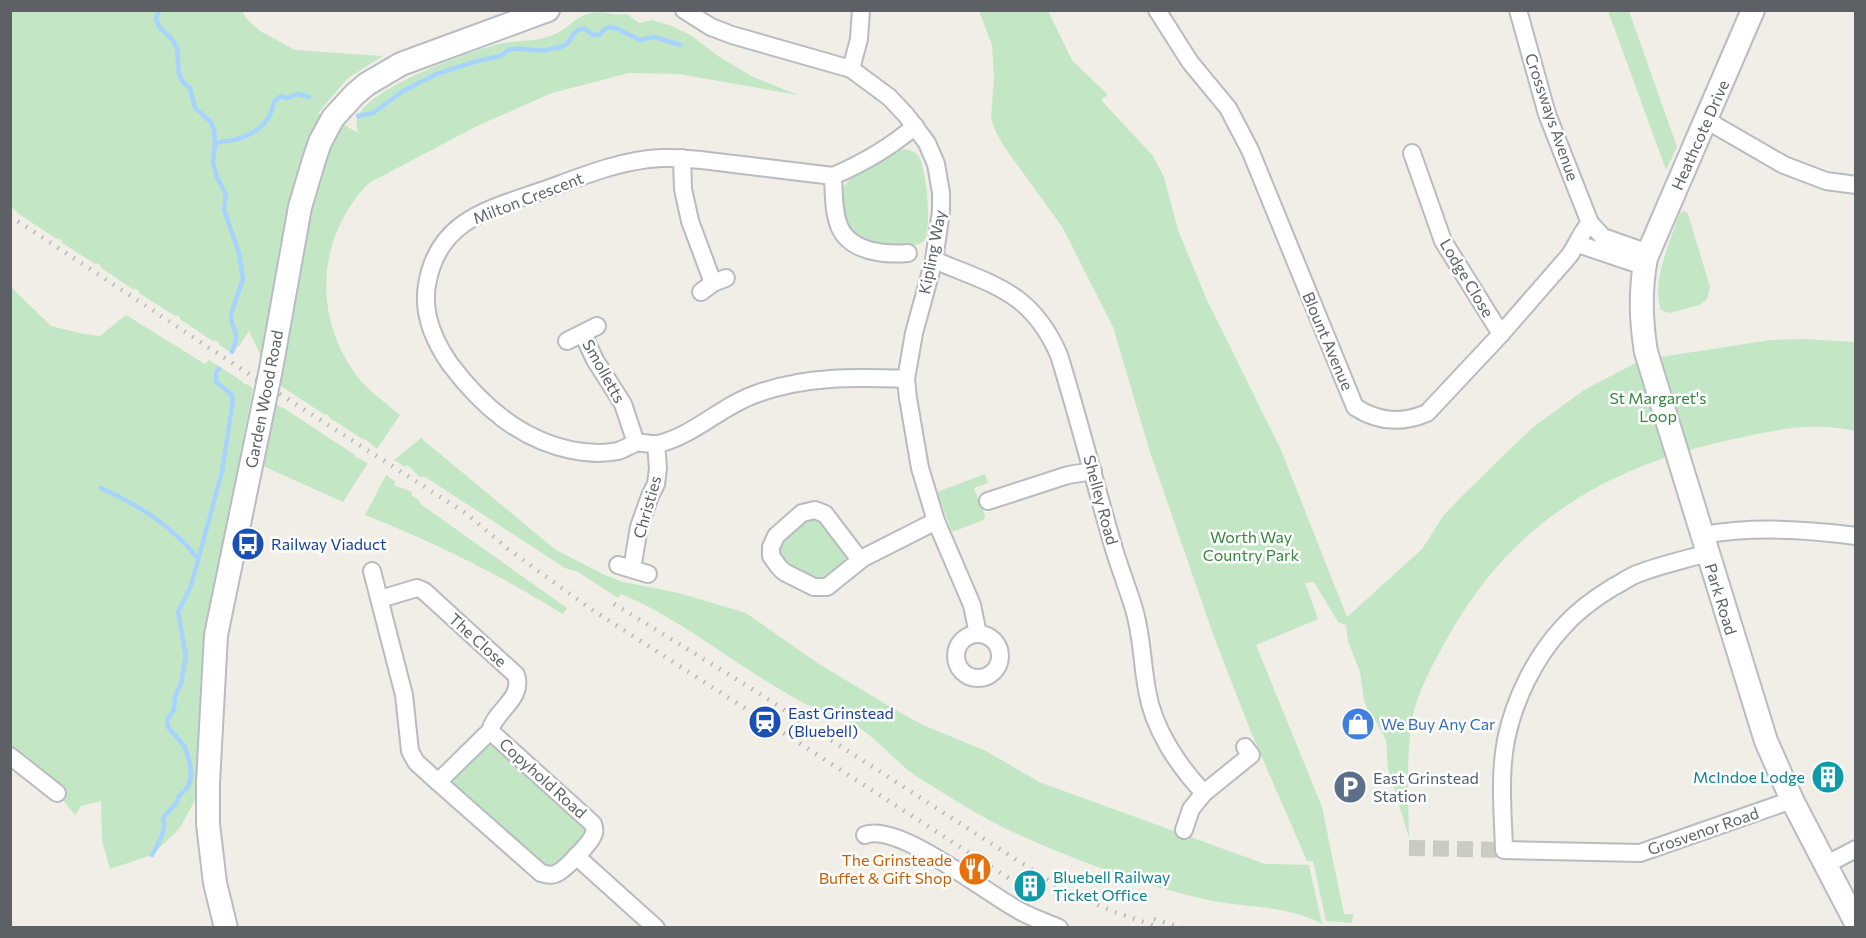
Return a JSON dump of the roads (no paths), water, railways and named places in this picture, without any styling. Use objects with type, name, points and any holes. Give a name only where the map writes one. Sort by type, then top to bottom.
[{"type":"street","name":"Garden Wood Road","points":[[226,927],[215,883],[208,824],[216,635],[272,369],[300,207],[320,142],[333,118],[355,94],[390,69],[548,10]]},
{"type":"street","name":"Kipling Way","points":[[684,10],[711,27],[732,35],[851,69],[888,97],[915,126],[927,143],[936,164],[941,193],[941,211],[934,260],[914,333],[906,379],[920,468],[936,521],[972,605],[978,634]]},
{"type":"street","points":[[851,69],[859,39],[861,10]]},
{"type":"street","name":"Blount Avenue","points":[[1157,10],[1190,62],[1228,108],[1250,150],[1355,407],[1370,417],[1391,421],[1412,420],[1426,413],[1501,334],[1578,244],[1585,228],[1590,223]]},
{"type":"street","name":"Crossways Avenue","points":[[1518,10],[1547,114],[1590,223]]},
{"type":"street","name":"Heathcote Drive","points":[[1646,258],[1754,10]]},
{"type":"street","points":[[1706,120],[1784,165],[1826,181],[1856,185]]},
{"type":"street","points":[[908,253],[889,262],[852,242],[841,229],[837,217],[833,176],[903,136],[915,126]]},
{"type":"street","name":"Lodge Close","points":[[1412,153],[1443,241],[1501,334]]},
{"type":"street","points":[[682,158],[683,189],[688,215],[714,284]]},
{"type":"street","name":"Milton Crescent","points":[[833,176],[682,158],[646,159],[621,164],[488,210],[465,222],[448,236],[435,253],[429,270],[426,292],[426,312],[432,334],[461,378],[492,411],[530,435],[571,450],[607,452],[620,451],[636,443],[656,444],[694,430],[729,406],[753,394],[776,387],[852,376],[906,379]]},
{"type":"street","points":[[1578,244],[1634,263],[1646,258],[1640,249],[1603,237],[1590,223]]},
{"type":"street","name":"Park Road","points":[[1646,258],[1643,274],[1642,331],[1646,352],[1755,711],[1792,800],[1856,923]]},
{"type":"street","name":"Shelley Road","points":[[934,260],[1014,296],[1029,307],[1042,323],[1059,356],[1114,551],[1135,611],[1147,693],[1152,709],[1159,728],[1181,764],[1204,793]]},
{"type":"street","name":"Smolletts","points":[[567,341],[590,330],[595,360],[620,398],[636,443]]},
{"type":"street","name":"Christies","points":[[633,569],[639,527],[656,484],[658,468],[656,444]]},
{"type":"street","points":[[987,501],[1068,475],[1093,471]]},
{"type":"street","points":[[860,560],[825,514],[815,510],[802,513],[776,536],[771,547],[771,556],[779,567],[814,588],[827,587],[860,560],[936,521]]},
{"type":"street","points":[[1705,544],[1723,532],[1781,529],[1856,536]]},
{"type":"street","name":"Grosvenor Road","points":[[1705,544],[1635,574],[1584,607],[1562,627],[1542,656],[1522,690],[1512,715],[1506,741],[1503,769],[1504,850],[1640,853],[1792,800]]},
{"type":"street","points":[[372,571],[404,695],[410,751],[416,762],[438,782]]},
{"type":"street","name":"The Close","points":[[380,599],[417,588],[424,591],[516,675],[519,684],[517,693],[492,723],[490,731]]},
{"type":"street","name":"Copyhold Road","points":[[490,731],[593,824],[595,831],[576,856],[557,874],[541,873],[438,782],[490,731]]},
{"type":"street","points":[[1184,830],[1191,809],[1204,793],[1251,755],[1245,747]]},
{"type":"street","points":[[10,756],[57,793]]},
{"type":"street","points":[[865,835],[878,833],[913,846],[1021,912],[1059,927]]},
{"type":"street","points":[[1825,865],[1856,849]]},
{"type":"street","points":[[576,856],[656,927]]},
{"type":"waterway","points":[[159,10],[156,19],[159,27],[172,39],[177,48],[179,74],[190,88],[195,108],[210,121],[214,129],[213,162],[216,175],[226,195],[224,210],[239,253],[243,279],[231,314],[236,334],[232,352]]},
{"type":"waterway","points":[[358,116],[373,113],[403,91],[439,73],[501,56],[511,50],[540,51],[561,47],[581,29],[593,35],[599,35],[610,27],[640,40],[654,37],[680,45]]},
{"type":"waterway","points":[[215,144],[242,138],[261,127],[266,122],[274,101],[281,96],[287,98],[298,94],[309,97]]},
{"type":"waterway","points":[[152,855],[163,832],[163,818],[188,787],[191,777],[185,747],[168,727],[167,720],[174,710],[175,696],[181,684],[186,656],[178,612],[191,586],[222,472],[233,400],[231,394],[216,382],[216,373],[219,369]]},
{"type":"waterway","points":[[101,488],[154,517],[178,536],[198,559]]},
{"type":"tunnel","points":[[1409,848],[1504,850]]},
{"type":"railway","points":[[10,216],[258,380],[467,514],[508,549],[588,607],[1016,883]]},
{"type":"railway","points":[[614,604],[749,687],[1063,890],[1112,911],[1161,928]]},
{"type":"railway","points":[[1154,919],[1183,928]]},
{"type":"place","name":"Railway Viaduct","points":[[248,544]]},
{"type":"place","name":"East Grinstead (Bluebell)","points":[[765,722]]},
{"type":"place","name":"We Buy Any Car","points":[[1358,724]]},
{"type":"place","name":"McIndoe Lodge","points":[[1828,777]]},
{"type":"place","name":"East Grinstead Station","points":[[1350,787]]},
{"type":"place","name":"The Grinsteade Buffet & Gift Shop","points":[[975,869]]},
{"type":"place","name":"Bluebell Railway Ticket Office","points":[[1030,886]]},
{"type":"park label","name":"St Margaret's Loop","points":[[1658,407]]},
{"type":"park label","name":"Worth Way Country Park","points":[[1251,546]]}]
